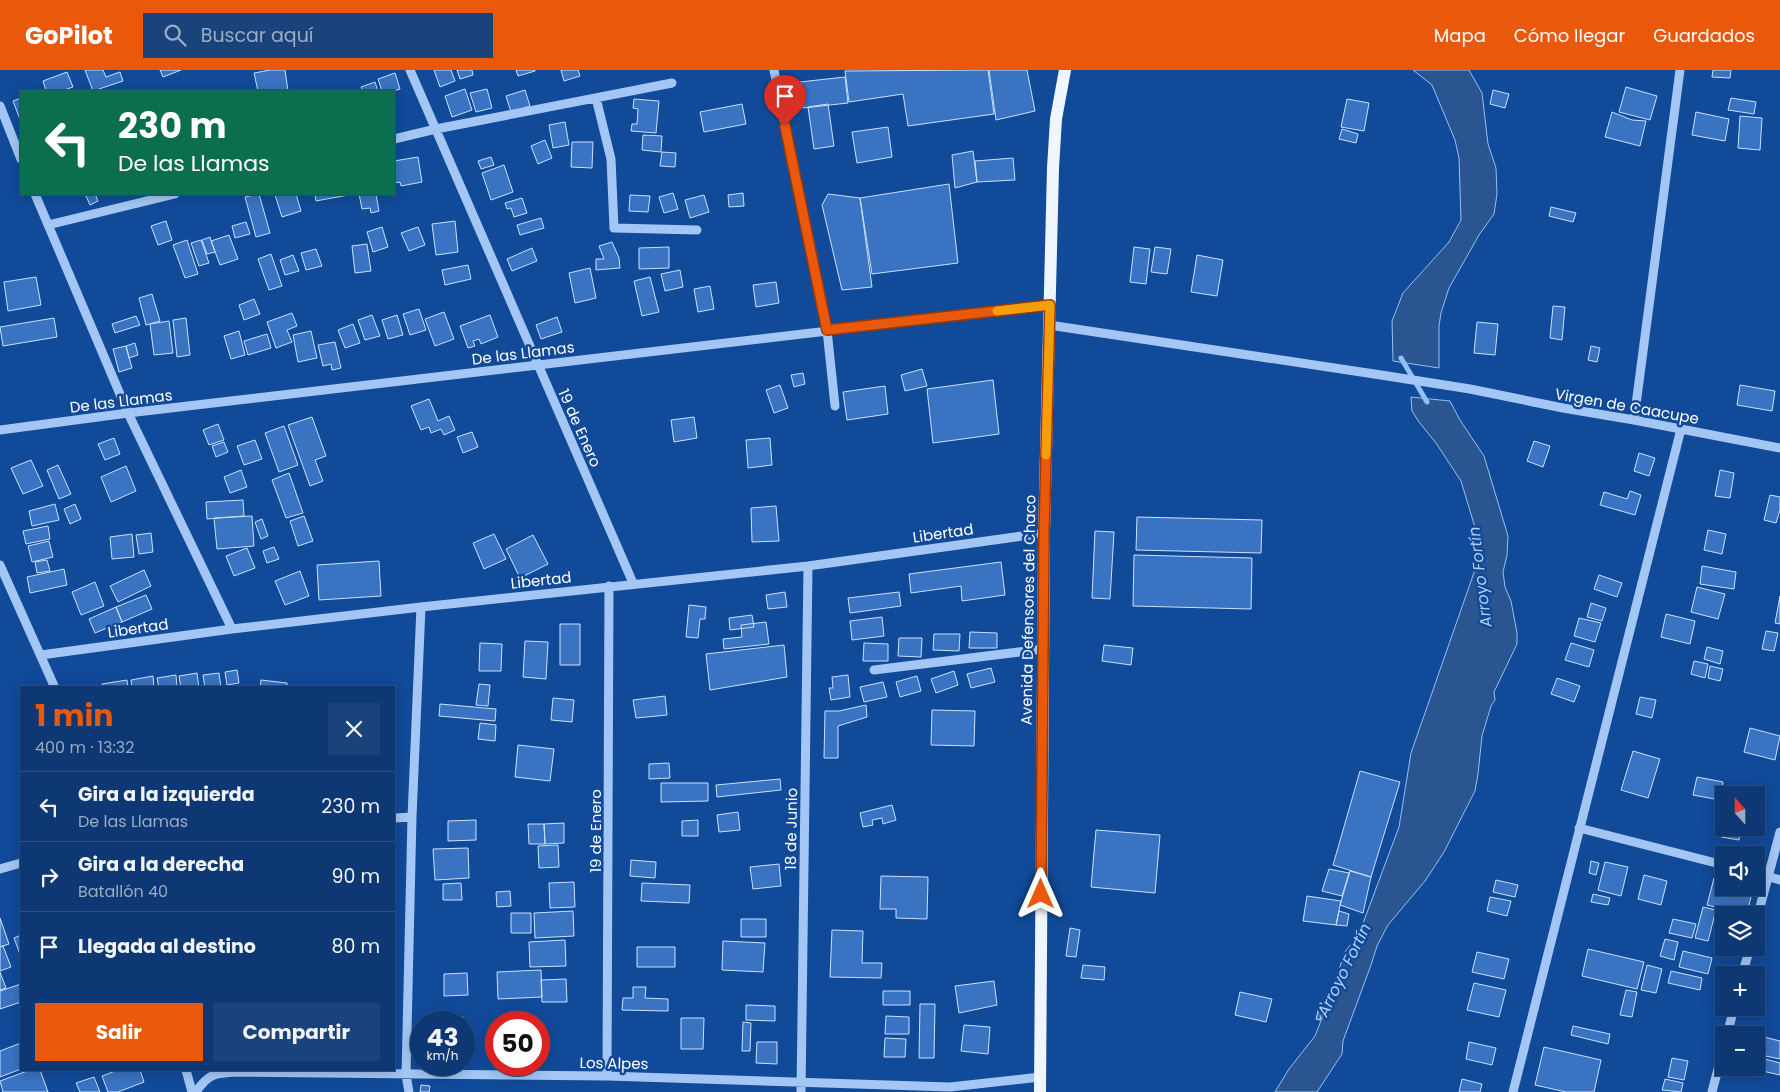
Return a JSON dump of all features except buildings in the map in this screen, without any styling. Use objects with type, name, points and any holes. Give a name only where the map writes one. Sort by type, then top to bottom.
[{"type":"main road","name":"Avenida Defensores del Chaco","points":[[1040,1092],[1044,533],[1049,325],[1056,119],[1065,70]]},
{"type":"street","name":"19 de Enero","points":[[410,70],[633,583]]},
{"type":"street","points":[[774,70],[827,330],[835,406]]},
{"type":"street","points":[[1634,420],[1680,70]]},
{"type":"street","points":[[395,139],[672,83]]},
{"type":"street","points":[[596,98],[611,159],[614,228],[697,230]]},
{"type":"street","points":[[0,106],[20,156]]},
{"type":"street","points":[[35,195],[128,413],[232,629]]},
{"type":"street","points":[[48,225],[171,195]]},
{"type":"street","name":"De las Llamas","points":[[0,430],[128,413],[1050,305]]},
{"type":"street","name":"Virgen de Caacupe","points":[[1049,325],[1470,389],[1780,448]]},
{"type":"street","points":[[1513,1092],[1681,429]]},
{"type":"street","name":"Libertad","points":[[41,656],[232,629],[633,583],[808,566],[1044,533]]},
{"type":"street","points":[[0,565],[54,686]]},
{"type":"street","name":"18 de Junio","points":[[802,1087],[808,566]]},
{"type":"street","name":"19 de Enero","points":[[607,1076],[609,586]]},
{"type":"street","points":[[409,1092],[406,1075],[412,817],[421,607]]},
{"type":"street","points":[[874,670],[1043,649]]},
{"type":"street","points":[[395,818],[412,817]]},
{"type":"street","points":[[1579,828],[1715,863]]},
{"type":"street","points":[[1760,906],[1780,832]]},
{"type":"street","points":[[0,869],[20,863]]},
{"type":"street","points":[[1765,875],[1780,880]]},
{"type":"street","points":[[186,1071],[194,1092]]},
{"type":"street","name":"Los Alpes","points":[[194,1092],[204,1079],[220,1073],[607,1076],[802,1087],[950,1087],[1040,1077]]},
{"type":"street","points":[[1712,1092],[1716,1076]]},
{"type":"water","points":[[1413,70],[1469,70],[1482,93],[1488,144],[1496,168],[1497,194],[1494,214],[1479,235],[1449,288],[1441,313],[1439,326],[1439,368],[1393,361],[1392,321],[1403,293],[1449,242],[1461,220],[1459,158],[1455,140],[1432,85]]},
{"type":"water","points":[[1411,397],[1450,401],[1484,456],[1508,536],[1507,555],[1503,572],[1505,587],[1511,601],[1517,633],[1517,644],[1494,692],[1495,700],[1491,706],[1482,736],[1475,791],[1444,852],[1425,881],[1388,925],[1377,946],[1343,1041],[1342,1054],[1317,1092],[1275,1092],[1289,1069],[1315,1036],[1334,987],[1344,953],[1359,934],[1399,827],[1411,753],[1478,561],[1480,544],[1461,481],[1412,411]]},
{"type":"waterway","name":"Arroyo Fortín","points":[[1401,358],[1427,402]]},
{"type":"slow traffic","points":[[997,311],[1050,305],[1046,455]]},
{"type":"route","points":[[785,126],[827,330],[1050,305],[1044,533],[1041,894]]}]
